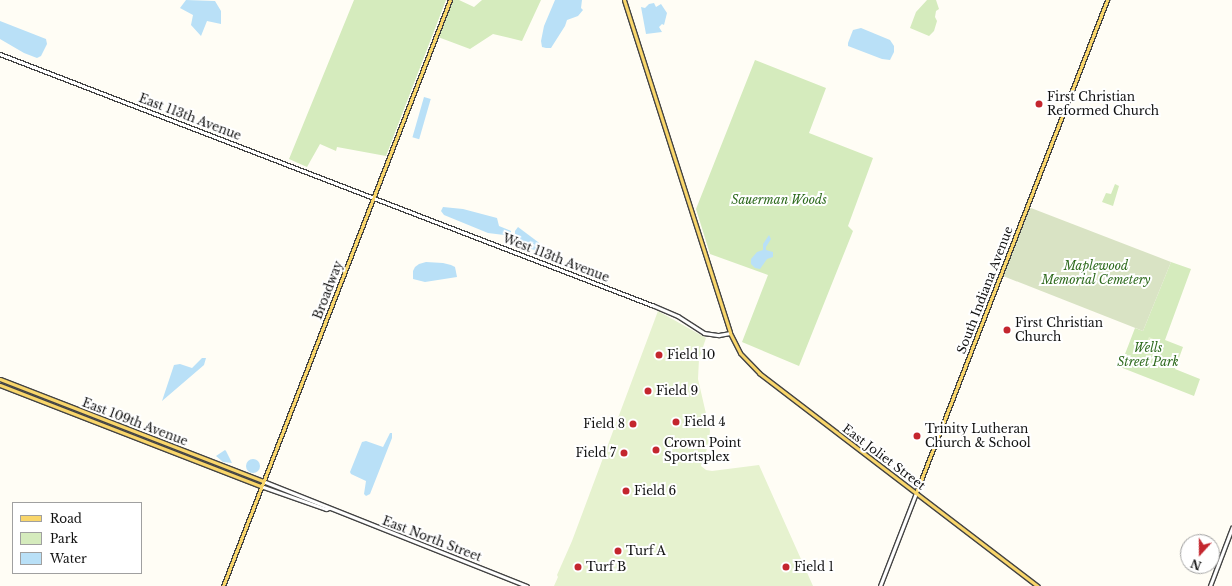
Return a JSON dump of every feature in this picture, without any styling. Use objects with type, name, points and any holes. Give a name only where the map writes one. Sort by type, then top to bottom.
[{"type":"main road","name":"Broadway","points":[[223,586],[450,0]]},
{"type":"main road","name":"East Joliet Street","points":[[624,0],[730,333],[740,353],[759,373],[1038,586]]},
{"type":"main road","name":"South Indiana Avenue","points":[[916,493],[1107,0]]},
{"type":"main road","name":"East 109th Avenue","points":[[0,379],[263,481]]},
{"type":"main road","name":"East 109th Avenue","points":[[0,385],[261,486]]},
{"type":"street","name":"East 113th Avenue","points":[[0,54],[373,197]]},
{"type":"street","name":"West 113th Avenue","points":[[373,197],[678,316],[704,333],[719,335],[730,333]]},
{"type":"street","name":"East North Street","points":[[263,481],[527,586]]},
{"type":"street","name":"East North Street","points":[[261,486],[326,509],[329,508]]},
{"type":"street","name":"South Indiana Avenue","points":[[880,586],[916,493]]},
{"type":"street","points":[[1210,586],[1232,528]]},
{"type":"green space","points":[[354,0],[446,0],[386,156],[337,147],[336,151],[320,144],[307,167],[289,159]]},
{"type":"green space","points":[[453,0],[459,0],[474,7],[482,0],[541,0],[522,41],[493,34],[470,49],[438,37]]},
{"type":"green space","points":[[927,0],[936,0],[939,9],[936,11],[935,17],[937,21],[934,31],[929,36],[910,28],[916,12]]},
{"type":"green space","name":"Sauerman Woods","points":[[755,60],[826,88],[809,133],[873,158],[848,226],[853,231],[799,366],[742,342],[768,275],[710,254],[696,209]]},
{"type":"green space","points":[[1115,184],[1119,186],[1113,206],[1102,202],[1106,193],[1111,194]]},
{"type":"green space","name":"Maplewood Memorial Cemetery","points":[[1031,208],[1171,262],[1143,331],[1003,276],[1029,209]]},
{"type":"green space","name":"Wells Street Park","points":[[1171,262],[1191,269],[1165,340],[1183,347],[1175,369],[1200,379],[1194,396],[1120,367],[1135,328],[1143,331]]},
{"type":"green space","name":"Crown Point Sportsplex","points":[[658,311],[706,338],[699,359],[698,379],[710,431],[708,446],[701,466],[706,470],[712,471],[759,465],[813,586],[554,586]]},
{"type":"green space","points":[[1149,337],[1160,342],[1155,352],[1145,347]]},
{"type":"water","points":[[186,0],[215,1],[221,11],[221,24],[207,21],[201,36],[191,25],[193,15],[180,8]]},
{"type":"water","points":[[555,0],[582,0],[581,8],[583,10],[578,16],[567,20],[565,26],[551,48],[546,48],[542,47],[541,41],[544,26]]},
{"type":"water","points":[[654,3],[656,7],[661,4],[667,13],[664,25],[662,24],[659,27],[662,32],[646,34],[641,7],[645,8],[649,4]]},
{"type":"water","points":[[0,21],[46,39],[47,44],[41,56],[37,58],[24,53],[0,39]]},
{"type":"water","points":[[861,28],[890,40],[894,46],[894,52],[890,60],[882,59],[848,46],[853,30]]},
{"type":"water","points":[[424,97],[431,99],[419,139],[412,137]]},
{"type":"water","points":[[443,207],[463,209],[497,218],[499,226],[511,231],[511,236],[508,240],[504,235],[488,233],[444,215],[441,211]]},
{"type":"water","points":[[518,227],[538,242],[542,246],[544,252],[531,249],[515,242],[515,231]]},
{"type":"water","points":[[769,235],[771,239],[766,247],[766,250],[773,252],[773,257],[767,259],[760,269],[755,268],[751,264],[751,259],[757,252],[763,250],[763,244]]},
{"type":"water","points":[[426,262],[451,265],[455,267],[457,277],[425,282],[413,279],[413,271],[415,267]]},
{"type":"water","points":[[202,358],[206,358],[204,365],[162,401],[174,365],[180,364],[192,368]]},
{"type":"water","points":[[390,433],[392,433],[392,438],[370,494],[366,496],[364,494],[366,481],[351,474],[350,472],[362,442],[366,441],[383,447]]},
{"type":"water","points":[[225,450],[232,463],[223,462],[216,456]]},
{"type":"water","points":[[253,459],[258,461],[260,466],[258,471],[253,473],[248,471],[246,466],[248,461]]},
{"type":"place","name":"First Christian Reformed Church","points":[[1039,104]]},
{"type":"place","name":"First Christian Church","points":[[1007,330]]},
{"type":"place","name":"Field 10","points":[[659,355]]},
{"type":"place","name":"Field 9","points":[[648,391]]},
{"type":"place","name":"Field 4","points":[[676,422]]},
{"type":"place","name":"Field 8","points":[[633,424]]},
{"type":"place","name":"Trinity Lutheran Church & School","points":[[917,436]]},
{"type":"place","name":"Crown Point Sportsplex","points":[[656,450]]},
{"type":"place","name":"Field 7","points":[[624,453]]},
{"type":"place","name":"Field 6","points":[[626,491]]},
{"type":"place","name":"Turf A","points":[[618,551]]},
{"type":"place","name":"Turf B","points":[[578,567]]},
{"type":"place","name":"Field 1","points":[[786,567]]}]
